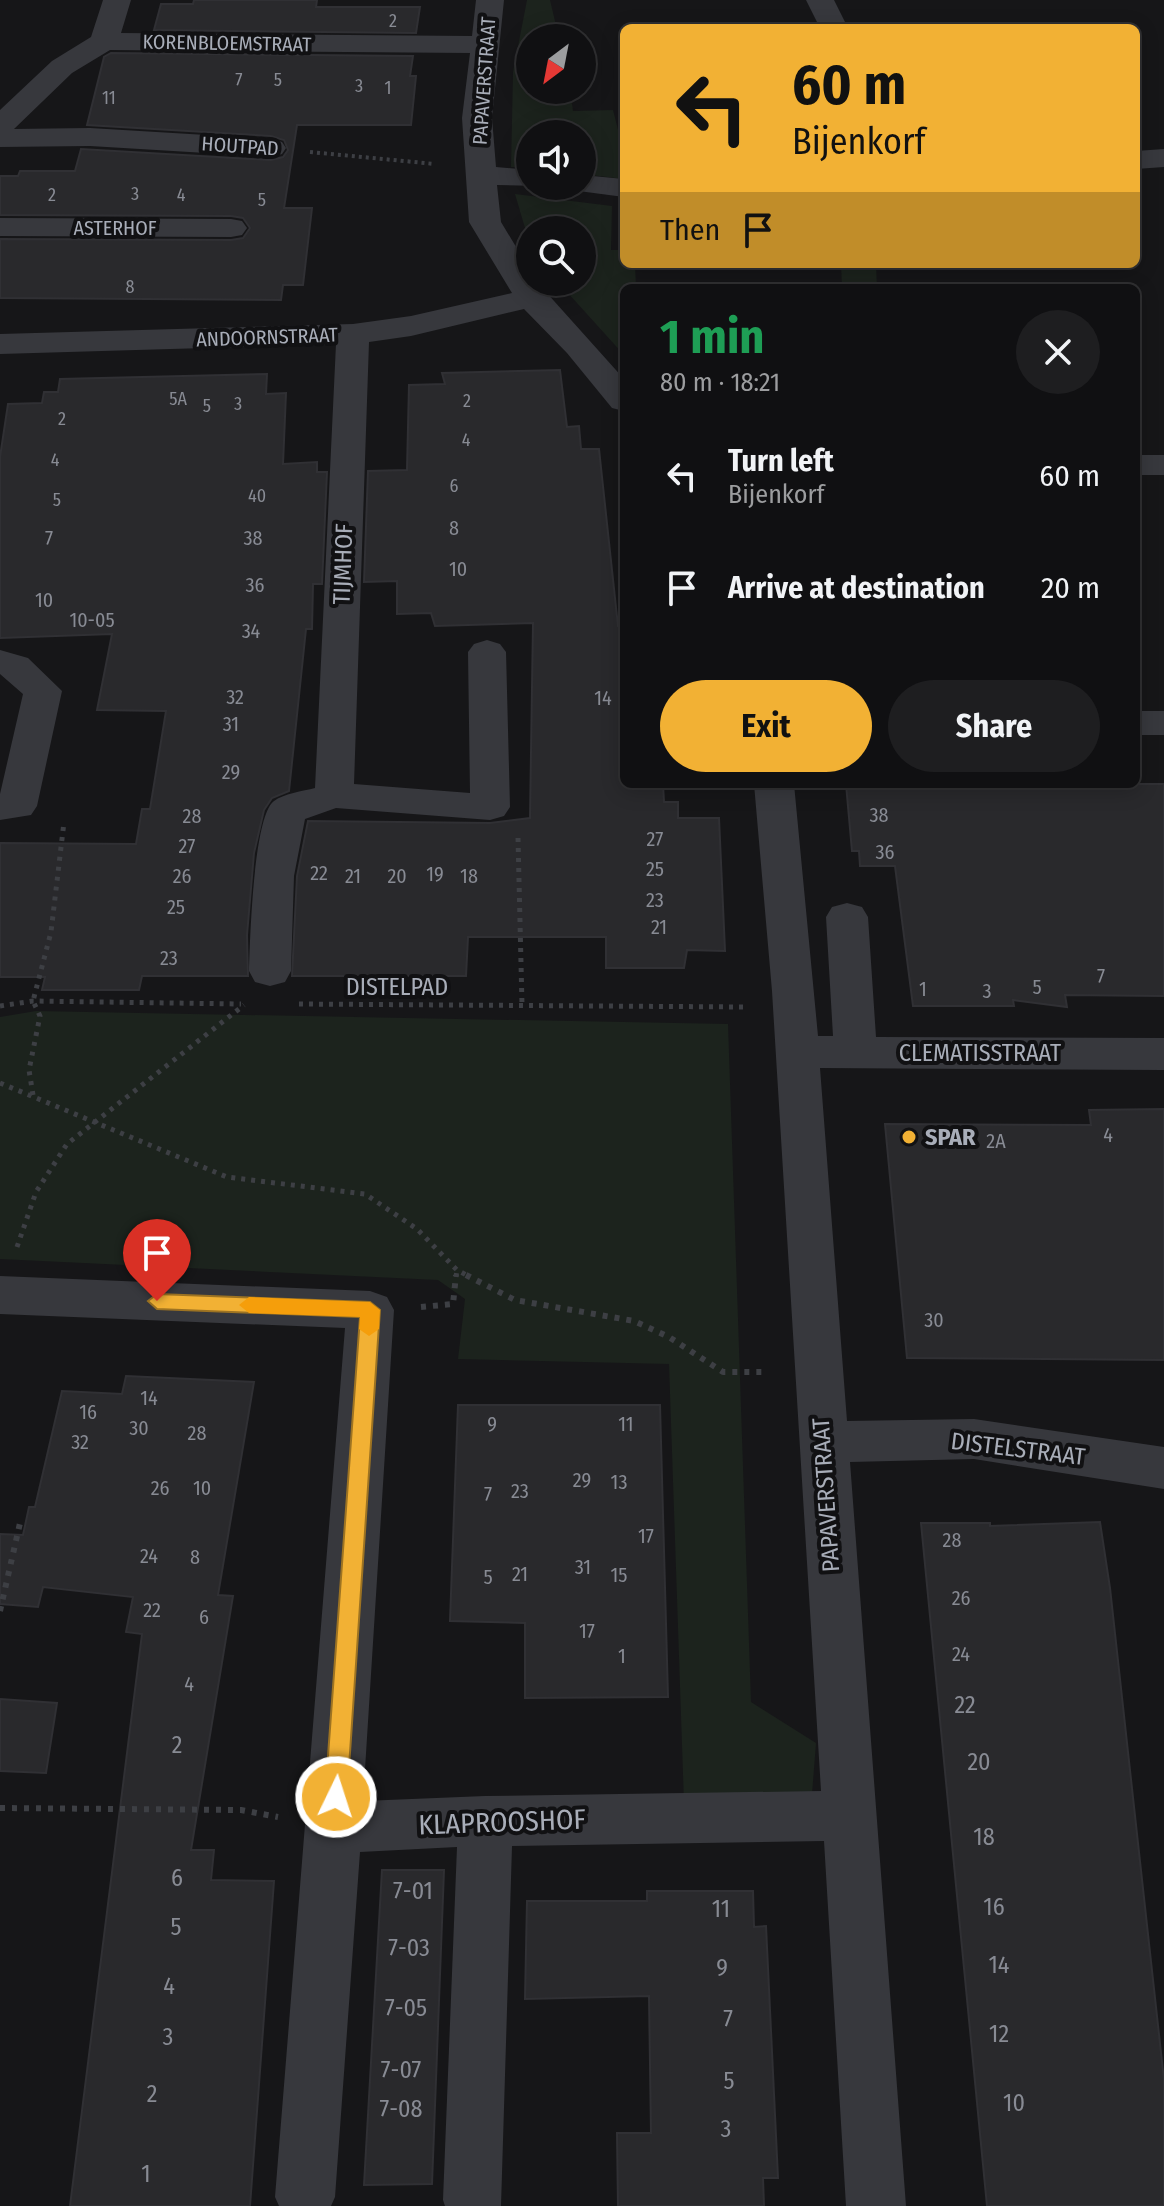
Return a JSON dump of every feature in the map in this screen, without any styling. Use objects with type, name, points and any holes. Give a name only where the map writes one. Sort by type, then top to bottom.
[{"type":"street","points":[[0,126],[62,67],[104,41],[117,0]]},
{"type":"street","name":"PAPAVERSTRAAT","points":[[490,0],[477,118],[485,222],[531,298],[579,346],[620,396]]},
{"type":"street","points":[[820,0],[832,24]]},
{"type":"street","name":"KORENBLOEMSTRAAT","points":[[104,41],[486,45]]},
{"type":"street","name":"HOUTPAD","points":[[0,138],[90,137],[271,148]]},
{"type":"street","points":[[1140,160],[1164,158]]},
{"type":"street","points":[[480,171],[516,177]]},
{"type":"street","points":[[596,185],[620,188]]},
{"type":"street","name":"ASTERHOF","points":[[0,227],[231,228]]},
{"type":"street","name":"ANDOORNSTRAAT","points":[[0,344],[353,334],[411,326],[531,298]]},
{"type":"street","name":"TIJMHOF","points":[[334,795],[353,334]]},
{"type":"street","points":[[1140,465],[1164,465]]},
{"type":"street","points":[[270,993],[274,876],[287,811],[334,795],[388,802],[490,807],[487,652]]},
{"type":"street","points":[[0,662],[15,666],[43,691],[8,806]]},
{"type":"street","points":[[1140,723],[1164,723]]},
{"type":"street","name":"PAPAVERSTRAAT","points":[[774,788],[795,1030],[876,2206]]},
{"type":"street","points":[[847,917],[855,1052]]},
{"type":"street","name":"CLEMATISSTRAAT","points":[[795,1030],[855,1052],[1164,1054]]},
{"type":"street","points":[[3,1295],[370,1310],[305,2197]]},
{"type":"street","name":"DISTELSTRAAT","points":[[822,1442],[974,1439],[1164,1468]]},
{"type":"street","name":"KLAPROOSHOF","points":[[334,1828],[485,1821],[850,1816]]},
{"type":"street","points":[[473,2200],[485,1821]]},
{"type":"path","name":"HOUTPAD","points":[[271,148],[480,171]]},
{"type":"path","points":[[8,806],[64,818],[51,932],[33,1001],[40,1016],[29,1070],[33,1095]]},
{"type":"path","points":[[490,807],[517,814],[522,1005]]},
{"type":"path","name":"DISTELPAD","points":[[0,1006],[33,1001],[245,1004],[270,993],[522,1005],[795,1030]]},
{"type":"path","points":[[3,1295],[29,1202],[45,1169],[67,1144],[245,1004]]},
{"type":"path","points":[[0,1083],[99,1121],[227,1177],[259,1183],[320,1186],[365,1194],[417,1229],[457,1270],[515,1300],[634,1321],[669,1337],[723,1372],[817,1371]]},
{"type":"path","points":[[0,1611],[20,1523]]},
{"type":"path","points":[[0,1808],[241,1810],[334,1828]]},
{"type":"shaded area","points":[[527,0],[550,0],[556,24],[522,24]]},
{"type":"shaded area","points":[[516,57],[516,104],[572,104],[573,111],[613,110],[620,137],[620,179],[596,176],[596,120],[516,120],[516,167],[511,167]]},
{"type":"shaded area","points":[[517,200],[564,200],[612,206],[611,250],[620,250],[620,268],[635,268],[636,284],[620,284],[620,351],[571,296],[596,296],[596,216],[521,216]]},
{"type":"shaded area","points":[[841,268],[876,268],[877,284],[842,284]]},
{"type":"shaded area","points":[[36,1011],[728,1024],[751,1702],[816,1743],[811,1807],[684,1803],[669,1364],[458,1359],[465,1299],[438,1280],[0,1259],[0,1017]]},
{"type":"building","points":[[194,0],[317,0],[316,7],[420,7],[416,33],[154,30],[161,4],[193,4]]},
{"type":"building","points":[[111,53],[413,56],[410,76],[416,76],[411,125],[297,125],[284,208],[312,208],[303,285],[283,285],[281,300],[0,298],[0,239],[231,240],[243,238],[250,228],[243,218],[231,216],[0,215],[0,176],[18,176],[20,171],[75,171],[81,149],[271,160],[283,157],[288,150],[284,140],[271,136],[87,125],[104,57]]},
{"type":"building","points":[[560,370],[567,427],[579,426],[581,449],[599,449],[620,626],[620,788],[663,788],[664,802],[678,802],[678,818],[719,818],[725,951],[687,950],[684,968],[606,968],[606,937],[468,937],[466,976],[292,976],[297,876],[308,821],[490,823],[530,818],[533,623],[435,626],[431,613],[397,614],[397,581],[364,582],[368,471],[407,470],[409,385],[445,384],[442,373]]},
{"type":"building","points":[[267,374],[266,394],[286,393],[283,464],[317,462],[317,472],[327,472],[322,584],[313,584],[312,629],[306,629],[289,791],[272,798],[264,810],[254,853],[247,935],[248,976],[142,976],[139,990],[42,990],[45,977],[0,977],[0,843],[136,844],[142,809],[150,809],[166,711],[97,710],[112,634],[0,638],[0,457],[8,404],[42,403],[44,392],[58,392],[60,379]]},
{"type":"building","points":[[1140,784],[1164,784],[1164,996],[1065,995],[1067,1007],[1013,1000],[1014,1006],[913,1006],[895,866],[860,866],[859,851],[852,851],[846,788],[1140,788]]},
{"type":"building","points":[[1164,1109],[1164,1360],[907,1358],[885,1124],[1091,1125],[1089,1110]]},
{"type":"building","points":[[126,1376],[254,1382],[218,1595],[233,1596],[191,1850],[214,1850],[211,1880],[274,1881],[250,2206],[70,2206],[142,1634],[126,1632],[133,1597],[43,1587],[38,1607],[0,1604],[0,1534],[23,1535],[29,1507],[35,1507],[62,1391],[122,1394]]},
{"type":"building","points":[[458,1405],[660,1405],[668,1697],[525,1698],[525,1623],[450,1621]]},
{"type":"building","points":[[1100,1522],[1110,1588],[1164,2080],[1164,2206],[987,2206],[921,1523],[990,1523],[990,1526]]},
{"type":"building","points":[[0,1699],[57,1703],[46,1773],[0,1771]]},
{"type":"building","points":[[382,1870],[444,1870],[432,2184],[364,2185]]},
{"type":"building","points":[[647,1891],[753,1891],[754,1927],[766,1926],[778,2178],[763,2178],[764,2206],[618,2206],[617,2133],[651,2133],[649,1996],[525,1999],[527,1901],[647,1901]]},
{"type":"slow traffic","points":[[249,1305],[370,1310],[369,1329]]},
{"type":"place","name":"SPAR","points":[[909,1137]]},
{"type":"route","points":[[157,1301],[370,1310],[336,1797]]}]
